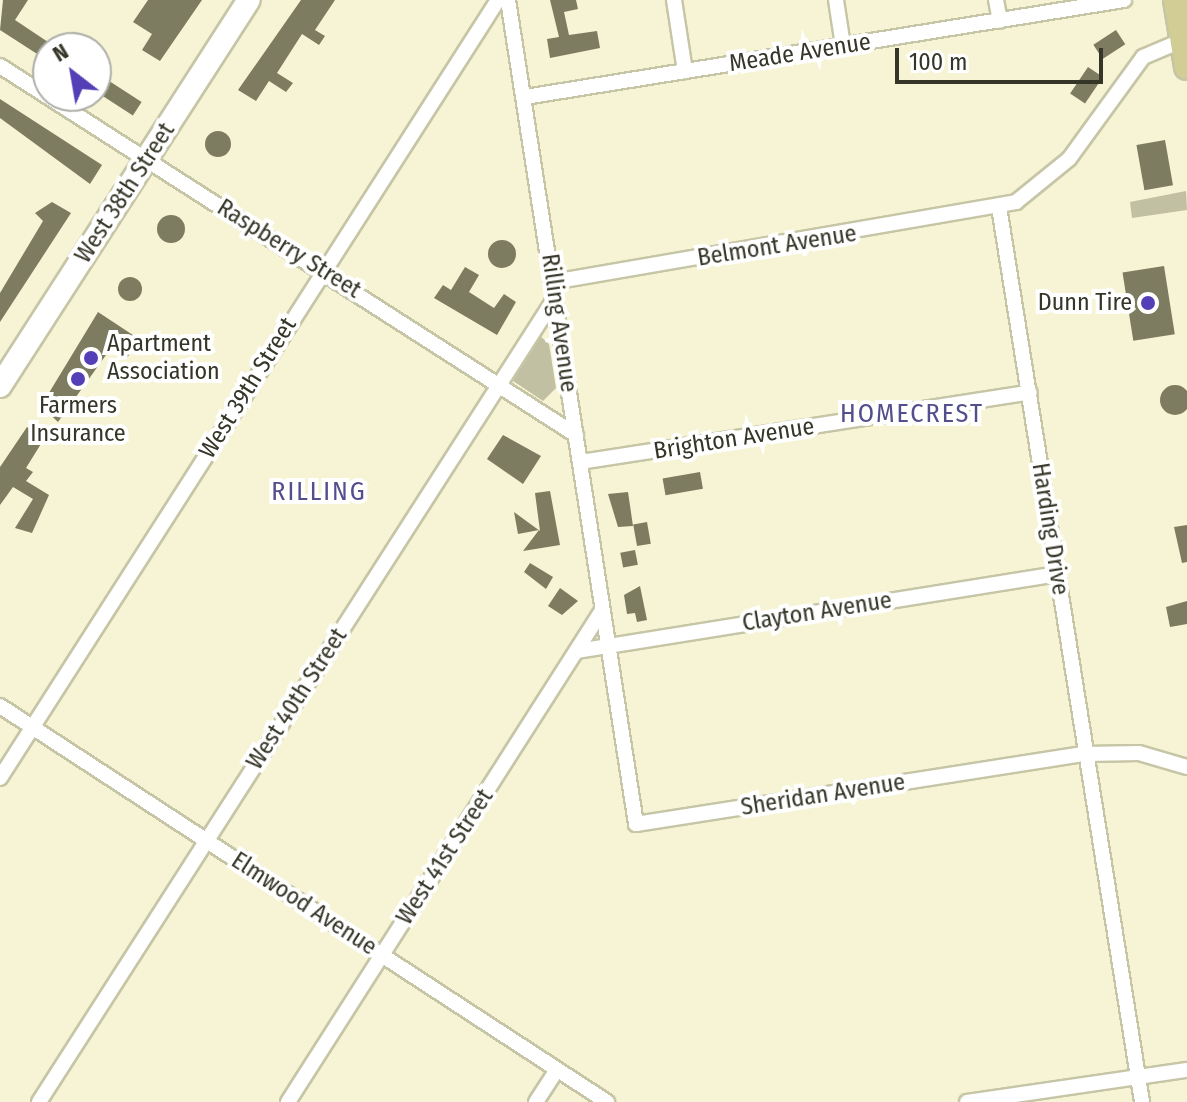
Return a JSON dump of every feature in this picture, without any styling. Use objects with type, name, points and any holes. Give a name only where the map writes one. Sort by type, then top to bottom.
[{"type":"main road","name":"West 38th Street","points":[[0,386],[249,0]]},
{"type":"main road","points":[[1176,0],[1187,67]]},
{"type":"street","name":"West 39th Street","points":[[0,778],[498,0]]},
{"type":"street","name":"Rilling Avenue","points":[[508,0],[607,646]]},
{"type":"street","points":[[674,0],[685,71]]},
{"type":"street","points":[[836,0],[843,46]]},
{"type":"street","points":[[996,0],[1000,21]]},
{"type":"street","name":"Meade Avenue","points":[[525,97],[1124,0]]},
{"type":"street","points":[[999,207],[1069,159],[1143,57],[1183,40]]},
{"type":"street","name":"Raspberry Street","points":[[0,66],[576,435]]},
{"type":"street","name":"Belmont Avenue","points":[[553,282],[999,207]]},
{"type":"street","name":"Harding Drive","points":[[999,207],[1142,1102]]},
{"type":"street","name":"West 40th Street","points":[[39,1102],[555,298]]},
{"type":"street","name":"Brighton Avenue","points":[[580,462],[1030,392]]},
{"type":"street","name":"Clayton Avenue","points":[[577,651],[1057,574]]},
{"type":"street","name":"West 41st Street","points":[[288,1102],[601,612]]},
{"type":"street","name":"Sheridan Avenue","points":[[607,646],[636,824],[1085,754],[1139,753],[1187,767]]},
{"type":"street","name":"Elmwood Avenue","points":[[0,706],[607,1102]]},
{"type":"street","points":[[536,1102],[557,1070]]},
{"type":"street","points":[[967,1102],[1187,1070]]},
{"type":"shaded area","points":[[1186,191],[1187,210],[1132,218],[1130,202]]},
{"type":"shaded area","points":[[540,336],[549,344],[556,388],[543,401],[513,381]]},
{"type":"building","points":[[3,0],[28,0],[15,20],[33,32],[32,51],[0,30]]},
{"type":"building","points":[[148,0],[202,0],[160,61],[142,50],[152,34],[133,22]]},
{"type":"building","points":[[301,0],[335,0],[315,30],[325,36],[319,45],[302,34],[277,73],[293,83],[286,92],[269,81],[256,101],[238,90]]},
{"type":"building","points":[[550,0],[576,0],[578,9],[564,12],[569,35],[597,31],[600,48],[550,58],[547,39],[559,37]]},
{"type":"building","points":[[1116,30],[1125,44],[1103,59],[1093,45]]},
{"type":"building","points":[[1088,67],[1103,77],[1085,104],[1070,94]]},
{"type":"building","points":[[112,83],[142,102],[133,115],[112,102]]},
{"type":"building","points":[[0,99],[102,165],[90,184],[0,118]]},
{"type":"building","points":[[218,131],[227,135],[231,144],[227,153],[218,157],[209,153],[205,144],[209,135]]},
{"type":"building","points":[[1165,140],[1173,185],[1144,190],[1136,145]]},
{"type":"building","points":[[52,202],[71,213],[0,322],[0,293],[43,221],[35,213]]},
{"type":"building","points":[[171,215],[181,219],[185,229],[181,239],[171,243],[161,239],[157,229],[161,219]]},
{"type":"building","points":[[502,240],[512,244],[516,254],[512,264],[502,268],[492,264],[488,254],[492,244]]},
{"type":"building","points":[[1164,266],[1175,334],[1133,341],[1123,273]]},
{"type":"building","points":[[465,267],[479,275],[469,292],[494,308],[504,294],[516,302],[497,335],[434,298],[443,285],[451,290]]},
{"type":"building","points":[[130,277],[139,280],[142,289],[139,298],[130,301],[121,298],[118,289],[121,280]]},
{"type":"building","points":[[98,312],[139,339],[127,358],[111,348],[58,422],[41,406]]},
{"type":"building","points":[[1175,385],[1181,386],[1189,394],[1189,406],[1181,414],[1175,415],[1169,414],[1161,406],[1160,400],[1161,394],[1169,386]]},
{"type":"building","points":[[27,427],[44,439],[26,468],[33,472],[26,481],[49,495],[32,533],[15,528],[33,499],[13,487],[0,505],[0,467]]},
{"type":"building","points":[[503,435],[541,456],[523,484],[487,459]]},
{"type":"building","points":[[700,472],[703,489],[666,495],[663,479]]},
{"type":"building","points":[[550,491],[560,545],[523,551],[539,530],[535,493]]},
{"type":"building","points":[[628,492],[633,526],[618,527],[608,494]]},
{"type":"building","points":[[514,512],[539,530],[518,534]]},
{"type":"building","points":[[647,522],[651,544],[637,546],[633,524]]},
{"type":"building","points":[[1187,525],[1187,562],[1182,563],[1174,527]]},
{"type":"building","points":[[635,550],[638,565],[623,568],[620,553]]},
{"type":"building","points":[[530,563],[553,577],[546,589],[524,572]]},
{"type":"building","points":[[640,586],[647,620],[637,622],[635,613],[627,614],[624,595]]},
{"type":"building","points":[[560,588],[578,601],[562,615],[548,606]]},
{"type":"building","points":[[1187,601],[1187,624],[1170,627],[1166,607]]},
{"type":"place","name":"Dunn Tire","points":[[1148,303]]},
{"type":"place","name":"Apartment Association","points":[[91,358]]},
{"type":"place","name":"Farmers Insurance","points":[[78,379]]},
{"type":"district","name":"HOMECREST","points":[[912,414]]},
{"type":"district","name":"RILLING","points":[[319,492]]}]
